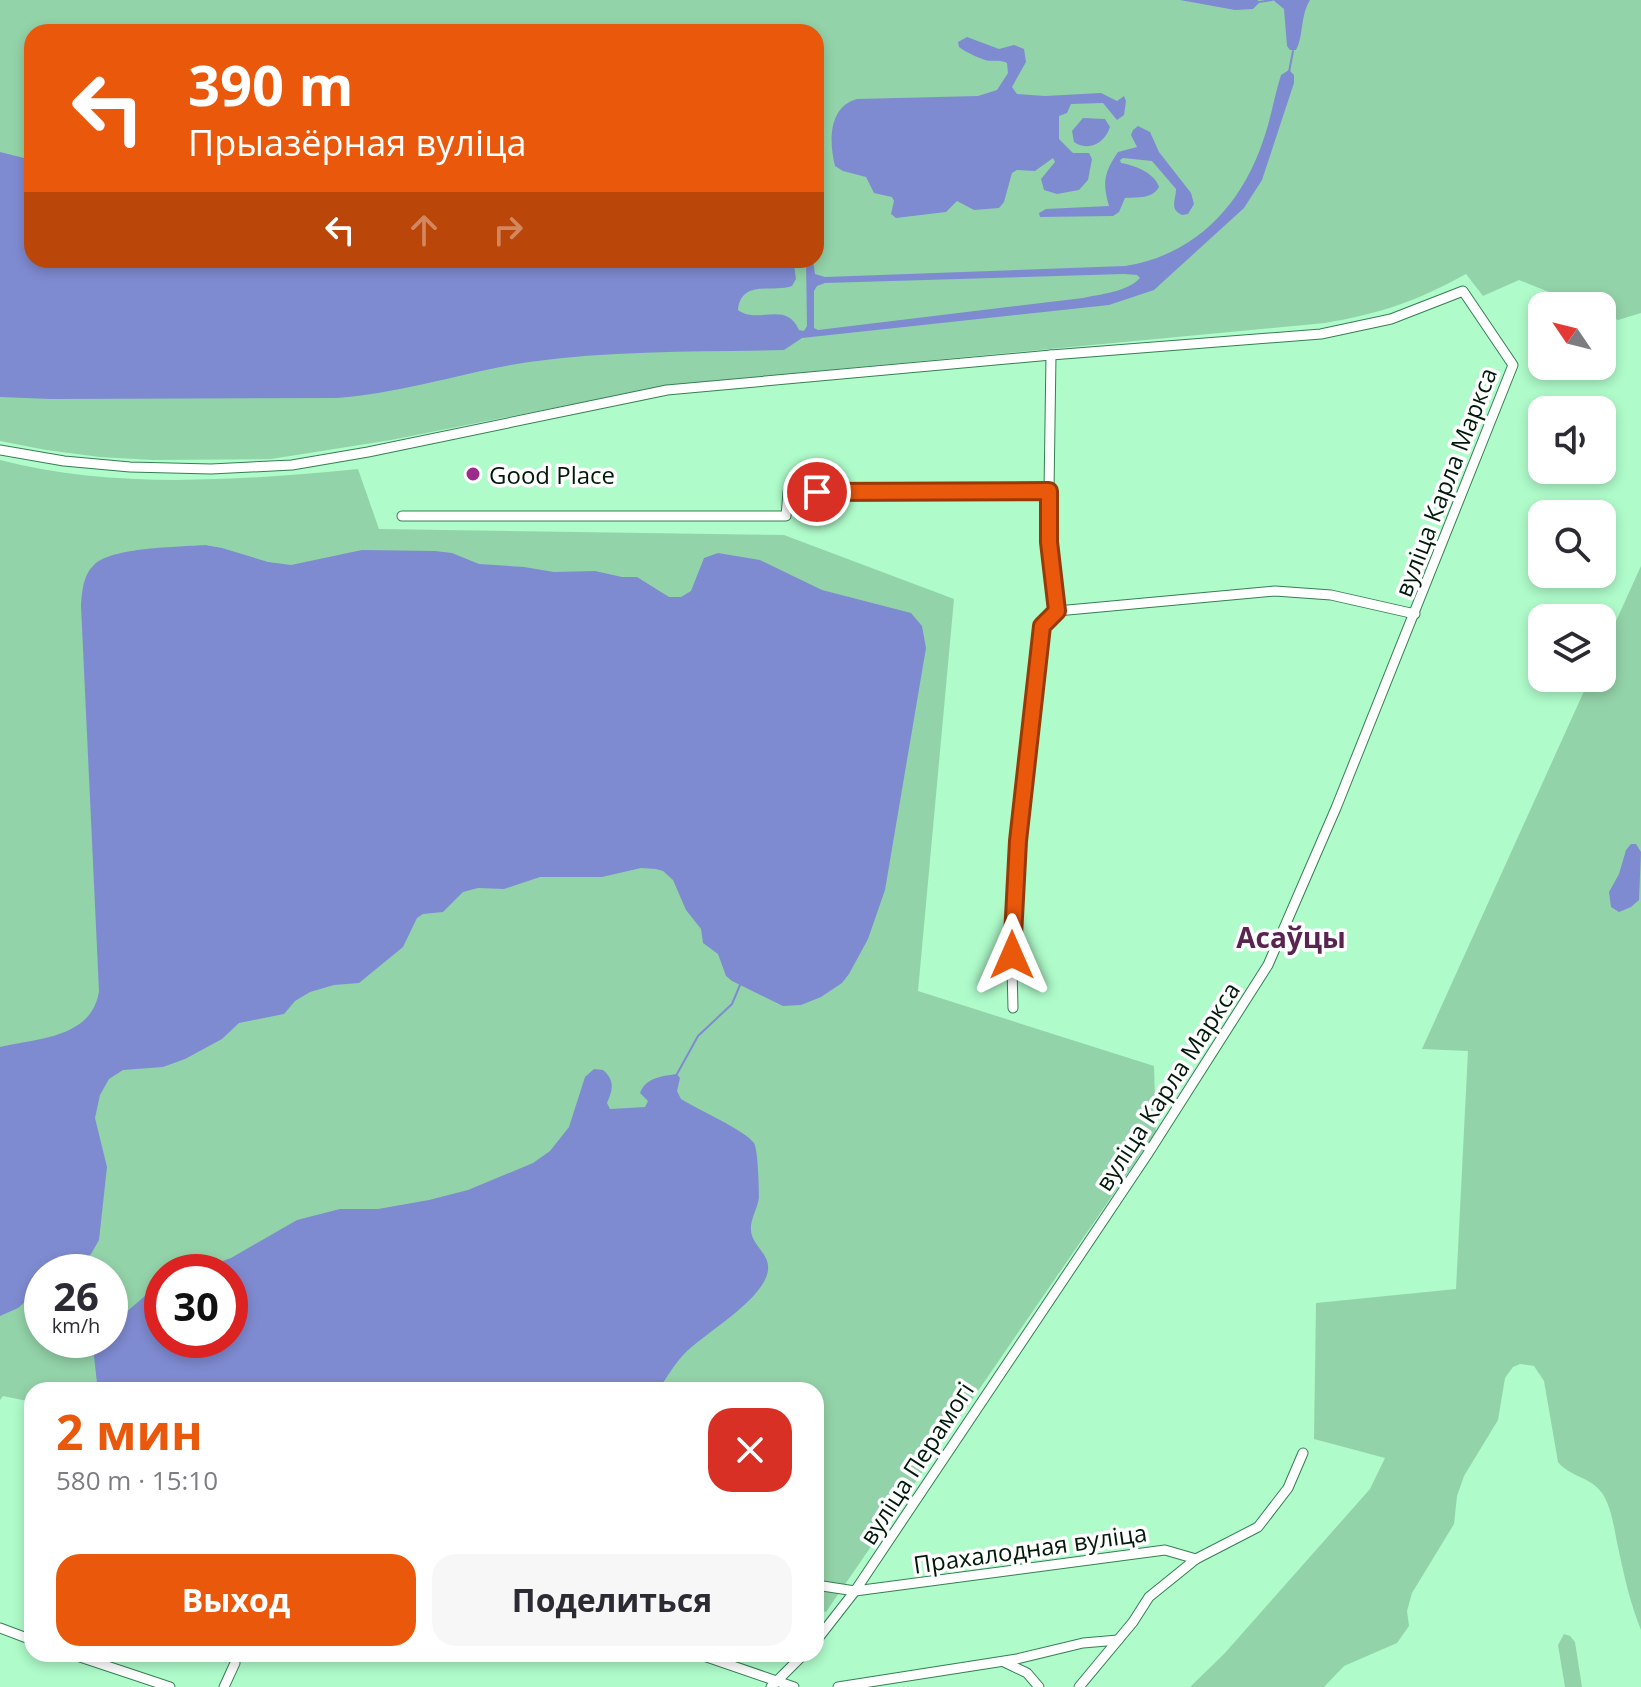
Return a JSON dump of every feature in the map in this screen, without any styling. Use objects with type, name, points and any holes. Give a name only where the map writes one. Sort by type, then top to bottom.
[{"type":"street","name":"вуліца Карла Маркса","points":[[1045,1304],[1147,1155],[1268,965],[1336,808],[1513,365],[1463,291],[1391,319],[1321,334],[1051,355]]},
{"type":"street","points":[[0,450],[64,461],[130,467],[211,469],[292,465],[667,390],[1051,355],[1049,542],[1057,611],[1042,626],[1018,841],[1011,928],[1013,1008]]},
{"type":"street","points":[[402,516],[786,516],[788,492],[1049,491]]},
{"type":"street","name":"вуліца Карла Маркса","points":[[1057,611],[1275,591],[1331,595],[1415,614]]},
{"type":"street","name":"вуліца Перамогі","points":[[824,1631],[855,1591],[1045,1304]]},
{"type":"street","points":[[1079,1687],[1149,1597],[1196,1559],[1258,1527],[1288,1488],[1303,1453]]},
{"type":"street","name":"Прахалодная вуліца","points":[[824,1586],[855,1591],[1165,1550],[1196,1559]]},
{"type":"street","points":[[0,1628],[24,1637]]},
{"type":"street","points":[[838,1687],[1002,1661],[1061,1647],[1118,1640]]},
{"type":"street","points":[[1002,1661],[1027,1673],[1039,1687]]},
{"type":"street","points":[[95,1662],[170,1687]]},
{"type":"street","points":[[718,1662],[774,1684],[794,1687]]},
{"type":"street","points":[[774,1684],[796,1662]]},
{"type":"street","points":[[224,1687],[235,1663]]},
{"type":"green space","points":[[0,0],[1641,0],[1641,313],[1618,320],[1616,292],[1549,292],[1519,280],[1483,296],[1466,274],[1398,305],[1325,323],[670,385],[391,440],[271,459],[100,457],[0,441]]},
{"type":"green space","points":[[0,460],[88,476],[133,479],[224,479],[358,469],[379,529],[784,535],[954,599],[918,991],[1154,1066],[1156,1132],[826,1612],[824,1382],[24,1382],[24,1400],[3,1396],[0,1400]]},
{"type":"green space","points":[[1641,566],[1641,1630],[1605,1499],[1592,1484],[1558,1462],[1544,1381],[1534,1366],[1520,1364],[1513,1367],[1505,1378],[1498,1420],[1464,1476],[1457,1496],[1454,1524],[1412,1593],[1407,1611],[1409,1626],[1397,1643],[1344,1666],[1324,1687],[1190,1687],[1224,1654],[1370,1489],[1385,1458],[1314,1439],[1316,1303],[1456,1289],[1468,1051],[1422,1049],[1584,692],[1616,692],[1616,621]]},
{"type":"green space","points":[[1564,1634],[1575,1642],[1582,1687],[1565,1687],[1558,1645]]},
{"type":"water","points":[[1180,0],[1258,0],[1259,3],[1253,9],[1235,10]]},
{"type":"water","points":[[1273,0],[1310,0],[1296,50],[1290,50],[1287,46],[1284,9]]},
{"type":"water","points":[[967,37],[999,49],[1014,45],[1024,49],[1026,62],[1012,87],[1017,94],[1101,93],[1117,101],[1124,96],[1124,115],[1117,120],[1103,103],[1071,104],[1067,113],[1059,116],[1059,139],[1073,153],[1089,153],[1092,159],[1088,180],[1079,190],[1057,194],[1044,190],[1041,179],[1055,162],[1053,158],[1035,171],[1017,170],[1012,173],[1004,202],[999,208],[974,210],[957,201],[946,212],[896,218],[891,214],[892,197],[874,193],[866,177],[835,166],[832,136],[836,117],[847,103],[857,99],[978,96],[997,90],[1008,73],[1007,63],[985,60],[959,47],[958,42]]},
{"type":"water","points":[[1289,70],[1294,75],[1294,83],[1262,180],[1244,208],[1154,290],[1109,305],[802,338],[784,350],[656,352],[561,358],[505,366],[386,392],[337,398],[0,397],[0,152],[24,158],[24,268],[794,268],[796,279],[792,286],[751,291],[740,300],[738,310],[754,315],[787,316],[799,330],[804,331],[807,326],[806,268],[814,268],[815,274],[825,277],[1125,266],[1173,251],[1194,239],[1228,206],[1254,165],[1281,75]],"holes":[[[1124,274],[1140,278],[1113,292],[1083,298],[818,330],[814,328],[814,291],[825,283]]]},
{"type":"water","points":[[1083,118],[1105,119],[1110,127],[1104,138],[1091,146],[1074,142],[1072,131]]},
{"type":"water","points":[[1138,126],[1150,132],[1159,152],[1191,193],[1194,204],[1188,214],[1182,215],[1176,210],[1176,189],[1152,161],[1123,158],[1121,163],[1138,168],[1157,182],[1159,187],[1153,194],[1125,198],[1119,212],[1113,216],[1040,217],[1039,213],[1046,209],[1109,206],[1105,185],[1109,166],[1118,152],[1137,147],[1131,135]]},
{"type":"water","points":[[205,545],[291,565],[362,550],[435,551],[452,553],[479,564],[554,572],[595,571],[637,577],[669,597],[681,597],[691,591],[704,558],[718,553],[760,560],[822,590],[911,613],[922,626],[926,648],[885,890],[868,939],[849,974],[842,983],[821,997],[801,1005],[783,1006],[732,981],[726,976],[718,954],[703,943],[701,929],[686,910],[673,880],[656,869],[641,868],[602,877],[540,877],[504,889],[478,888],[463,892],[443,912],[423,914],[417,918],[403,947],[359,983],[334,985],[310,992],[295,1001],[284,1014],[239,1023],[222,1039],[185,1059],[163,1067],[123,1070],[109,1079],[100,1095],[95,1118],[107,1167],[99,1240],[91,1254],[24,1254],[24,1303],[0,1316],[0,1047],[47,1038],[75,1027],[94,1007],[99,991],[81,606],[84,584],[87,574],[103,559],[146,549]]},
{"type":"water","points":[[1631,844],[1636,844],[1641,852],[1639,900],[1619,912],[1611,907],[1609,892]]},
{"type":"water","points":[[594,1069],[603,1070],[611,1081],[612,1089],[607,1103],[610,1109],[645,1107],[648,1101],[640,1093],[646,1084],[656,1078],[677,1074],[680,1078],[677,1091],[681,1099],[741,1132],[754,1143],[759,1197],[751,1233],[768,1264],[764,1281],[734,1314],[687,1351],[664,1382],[97,1382],[94,1358],[128,1358],[128,1311],[144,1297],[144,1358],[248,1358],[248,1254],[238,1254],[297,1220],[340,1209],[378,1209],[468,1190],[533,1163],[550,1151],[569,1127],[585,1077]]},
{"type":"waterway","points":[[1259,2],[1272,0]]},
{"type":"waterway","points":[[1289,72],[1293,51]]},
{"type":"waterway","points":[[677,1074],[698,1036],[732,1004],[740,985]]},
{"type":"place","name":"Good Place","points":[[473,474]]},
{"type":"district","name":"Асаўцы","points":[[1291,937]]},
{"type":"route","points":[[817,492],[1049,491],[1049,542],[1057,611],[1042,626],[1018,841],[1011,928],[1012,955]]}]
